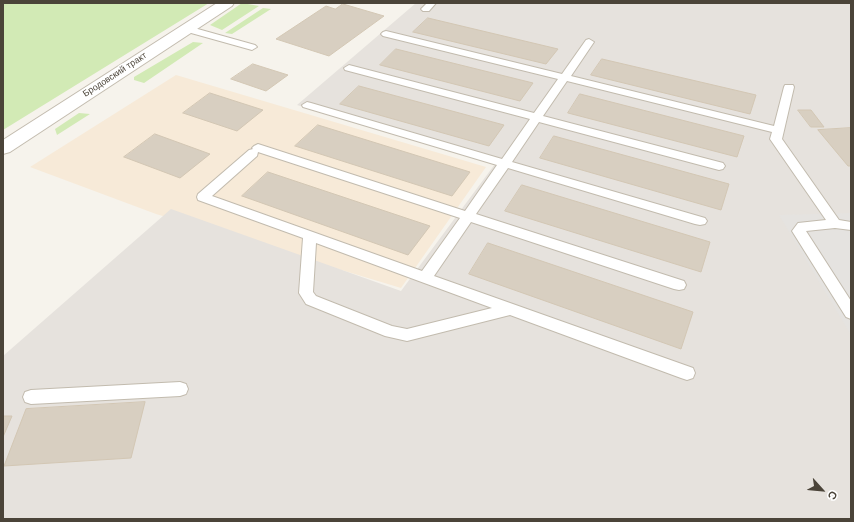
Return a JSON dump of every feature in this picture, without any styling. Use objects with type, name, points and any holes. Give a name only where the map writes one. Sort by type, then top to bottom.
[{"type":"street","name":"Бродовский тракт","points":[[3,148],[227,3]]},
{"type":"lane","points":[[187,29],[252,47]]},
{"type":"lane","points":[[386,34],[778,130]]},
{"type":"lane","points":[[425,278],[588,42]]},
{"type":"lane","points":[[349,68],[719,166]]},
{"type":"lane","points":[[789,87],[776,139],[835,224]]},
{"type":"lane","points":[[307,105],[700,220]]},
{"type":"lane","points":[[678,285],[467,216],[256,151],[203,198],[687,373]]},
{"type":"lane","points":[[851,226],[835,224],[803,226],[799,231],[851,313]]},
{"type":"lane","points":[[310,236],[306,293],[311,300],[390,332],[407,335],[510,309]]},
{"type":"lane","points":[[31,397],[180,389]]},
{"type":"shaded area","points":[[416,3],[851,3],[851,519],[3,519],[3,356],[171,209],[401,291],[495,164],[297,105]]},
{"type":"shaded area","points":[[176,75],[486,167],[401,288],[156,214],[30,167]]},
{"type":"shaded area","points":[[851,213],[851,335],[779,215]]},
{"type":"green space","points":[[3,3],[209,3],[3,130]]},
{"type":"green space","points":[[242,3],[259,6],[222,30],[210,25]]},
{"type":"green space","points":[[263,8],[271,9],[232,34],[225,33]]},
{"type":"green space","points":[[193,42],[203,43],[144,83],[134,80],[134,77]]},
{"type":"green space","points":[[79,113],[90,114],[57,135],[55,129]]},
{"type":"building","points":[[343,4],[384,16],[329,56],[276,39],[326,6],[335,9]]},
{"type":"building","points":[[428,18],[558,49],[546,64],[413,32]]},
{"type":"building","points":[[396,49],[533,83],[520,101],[380,65]]},
{"type":"building","points":[[602,59],[756,95],[750,114],[591,75]]},
{"type":"building","points":[[253,64],[288,75],[266,91],[231,79]]},
{"type":"building","points":[[359,86],[504,125],[489,146],[340,104]]},
{"type":"building","points":[[210,93],[263,110],[237,131],[183,113]]},
{"type":"building","points":[[580,94],[744,136],[737,157],[568,113]]},
{"type":"building","points":[[798,110],[811,110],[824,127],[811,127]]},
{"type":"building","points":[[318,125],[470,172],[452,196],[295,146]]},
{"type":"building","points":[[851,128],[851,166],[848,166],[818,130]]},
{"type":"building","points":[[155,134],[210,154],[180,178],[124,157]]},
{"type":"building","points":[[554,136],[729,184],[721,210],[540,158]]},
{"type":"building","points":[[268,172],[430,226],[408,255],[242,196]]},
{"type":"building","points":[[522,185],[710,242],[701,272],[505,211]]},
{"type":"building","points":[[488,243],[693,312],[681,349],[469,274]]},
{"type":"building","points":[[145,402],[131,458],[4,466],[26,409]]},
{"type":"building","points":[[3,416],[12,416],[3,437]]}]
